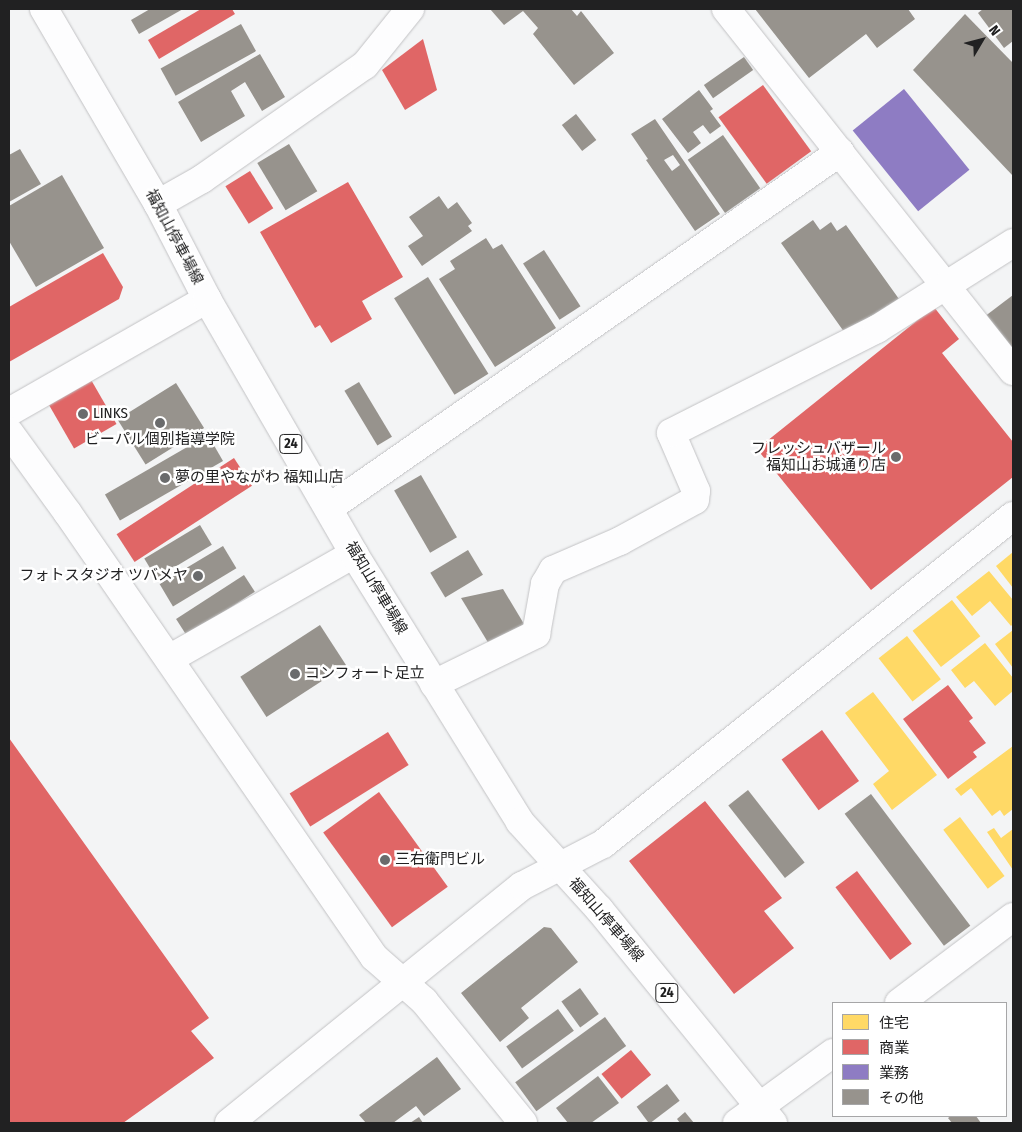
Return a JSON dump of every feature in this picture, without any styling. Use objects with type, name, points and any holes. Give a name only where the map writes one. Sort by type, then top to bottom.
[{"type":"street","name":"福知山停車場線","points":[[44,9],[158,204],[207,299],[354,554],[520,822],[599,909],[766,1115]]},
{"type":"street","points":[[158,204],[202,179],[365,65],[410,9]]},
{"type":"street","points":[[726,9],[946,284],[1013,371]]},
{"type":"street","points":[[329,508],[840,152]]},
{"type":"street","points":[[434,684],[536,634],[544,584],[553,570],[620,541],[695,500],[696,490],[671,433],[877,329],[1013,243]]},
{"type":"street","points":[[9,412],[207,299]]},
{"type":"street","points":[[9,432],[169,659],[374,957],[433,1012],[504,1102],[523,1123]]},
{"type":"street","points":[[229,1123],[522,886],[603,844],[1013,516]]},
{"type":"street","points":[[169,659],[354,554]]},
{"type":"street","points":[[900,1002],[1013,917]]},
{"type":"street","points":[[737,1123],[766,1115],[832,1054]]},
{"type":"building: 住宅","points":[[1013,552],[1013,588],[996,566]]},
{"type":"building: 住宅","points":[[989,571],[1013,600],[1013,624],[1011,626],[990,601],[972,616],[956,597]]},
{"type":"building: 住宅","points":[[952,600],[980,636],[941,667],[913,631]]},
{"type":"building: 住宅","points":[[1013,630],[1013,668],[995,644]]},
{"type":"building: 住宅","points":[[907,636],[941,679],[912,702],[879,658]]},
{"type":"building: 住宅","points":[[985,643],[1013,678],[1013,691],[995,706],[974,681],[965,688],[951,670]]},
{"type":"building: 住宅","points":[[873,692],[937,775],[892,810],[873,784],[889,771],[845,713]]},
{"type":"building: 住宅","points":[[1013,746],[1013,809],[1004,816],[1000,810],[992,816],[971,788],[961,796],[955,789]]},
{"type":"building: 住宅","points":[[960,817],[1005,876],[988,889],[943,830]]},
{"type":"building: 住宅","points":[[994,828],[1001,838],[1013,829],[1013,870],[987,832]]},
{"type":"building: 商業","points":[[201,9],[232,9],[235,14],[159,59],[148,40]]},
{"type":"building: 商業","points":[[423,39],[437,90],[405,110],[382,70]]},
{"type":"building: 商業","points":[[763,85],[811,151],[767,184],[719,117]]},
{"type":"building: 商業","points":[[250,171],[273,208],[249,224],[225,186]]},
{"type":"building: 商業","points":[[348,182],[403,277],[362,301],[372,319],[331,343],[320,325],[315,328],[260,232]]},
{"type":"building: 商業","points":[[103,253],[123,287],[119,299],[9,362],[9,307]]},
{"type":"building: 商業","points":[[934,307],[959,339],[942,353],[1013,442],[1013,477],[871,590],[757,449]]},
{"type":"building: 商業","name":"LINKS","points":[[90,378],[116,424],[74,448],[48,402]]},
{"type":"building: 商業","points":[[234,458],[252,486],[135,562],[117,534]]},
{"type":"building: 商業","points":[[948,685],[973,718],[969,721],[986,743],[973,752],[977,757],[948,779],[903,719]]},
{"type":"building: 商業","points":[[822,730],[859,781],[819,810],[782,759]]},
{"type":"building: 商業","points":[[388,732],[409,765],[310,827],[290,793]]},
{"type":"building: 商業","points":[[9,738],[209,1018],[191,1031],[214,1058],[123,1123],[9,1123]]},
{"type":"building: 商業","name":"三右衛門ビル","points":[[379,792],[448,887],[392,927],[323,833]]},
{"type":"building: 商業","points":[[705,801],[782,898],[764,911],[794,948],[734,994],[629,861]]},
{"type":"building: 商業","points":[[857,871],[912,944],[890,960],[835,887]]},
{"type":"building: 商業","points":[[631,1050],[651,1075],[622,1099],[601,1074]]},
{"type":"building: 業務","points":[[904,89],[969,170],[918,211],[853,131]]},
{"type":"building: その他","points":[[150,9],[183,9],[139,34],[131,20]]},
{"type":"building: その他","points":[[490,9],[571,9],[577,16],[581,11],[614,53],[574,85],[533,34],[538,28],[523,11],[504,25]]},
{"type":"building: その他","points":[[755,9],[908,9],[915,19],[877,48],[866,34],[809,78]]},
{"type":"building: その他","points":[[983,9],[1013,9],[1013,41],[1004,48],[978,13]]},
{"type":"building: その他","points":[[965,14],[1013,63],[1013,176],[913,70]]},
{"type":"building: その他","points":[[241,24],[256,51],[176,96],[161,69]]},
{"type":"building: その他","points":[[260,54],[285,97],[262,111],[245,82],[231,91],[245,116],[201,142],[178,102]]},
{"type":"building: その他","points":[[744,57],[753,70],[713,98],[704,85]]},
{"type":"building: その他","points":[[699,90],[713,109],[710,111],[721,126],[710,134],[703,125],[693,132],[701,143],[688,153],[662,119]]},
{"type":"building: その他","points":[[576,114],[596,140],[582,151],[562,125]]},
{"type":"building: その他","points":[[655,119],[720,214],[695,231],[646,160],[648,159],[631,134]],"holes":[[[673,155],[680,165],[672,171],[664,160]]]},
{"type":"building: その他","points":[[723,135],[760,188],[725,213],[688,160]]},
{"type":"building: その他","points":[[289,144],[317,191],[286,210],[257,163]]},
{"type":"building: その他","points":[[20,149],[41,184],[9,202],[9,155]]},
{"type":"building: その他","points":[[62,175],[104,248],[36,287],[9,241],[9,206]]},
{"type":"building: その他","points":[[439,196],[448,209],[457,202],[472,223],[468,226],[472,231],[422,266],[408,246],[423,236],[409,217]]},
{"type":"building: その他","points":[[813,220],[820,230],[831,222],[837,231],[846,225],[899,299],[847,336],[781,243]]},
{"type":"building: その他","points":[[486,238],[493,249],[502,244],[556,328],[495,367],[439,279],[455,269],[450,261]]},
{"type":"building: その他","points":[[544,250],[580,306],[560,320],[523,264]]},
{"type":"building: その他","points":[[428,277],[488,374],[454,395],[394,298]]},
{"type":"building: その他","points":[[1013,295],[1013,358],[984,317]]},
{"type":"building: その他","points":[[359,382],[392,437],[377,446],[344,391]]},
{"type":"building: その他","name":"ビーパル個別指導学院","points":[[176,383],[204,428],[146,465],[117,420]]},
{"type":"building: その他","name":"夢の里やながわ 福知山店","points":[[208,435],[223,461],[120,520],[105,494]]},
{"type":"building: その他","points":[[421,475],[457,537],[430,553],[394,491]]},
{"type":"building: その他","points":[[200,525],[212,545],[156,578],[144,558]]},
{"type":"building: その他","name":"フォトスタジオ ツバメヤ","points":[[223,546],[236,568],[173,606],[160,584]]},
{"type":"building: その他","points":[[468,550],[483,575],[445,598],[430,573]]},
{"type":"building: その他","points":[[244,575],[255,592],[187,636],[176,619]]},
{"type":"building: その他","points":[[503,589],[527,629],[492,649],[461,598]]},
{"type":"building: その他","name":"コンフォート足立","points":[[320,625],[346,665],[266,717],[240,677]]},
{"type":"building: その他","points":[[748,790],[805,862],[785,878],[728,805]]},
{"type":"building: その他","points":[[871,794],[970,926],[944,946],[845,814]]},
{"type":"building: その他","points":[[544,927],[551,928],[578,962],[521,1008],[529,1018],[500,1042],[461,993]]},
{"type":"building: その他","points":[[580,988],[599,1014],[580,1027],[561,1002]]},
{"type":"building: その他","points":[[558,1009],[574,1031],[522,1068],[506,1047]]},
{"type":"building: その他","points":[[605,1017],[626,1046],[536,1111],[515,1082]]},
{"type":"building: その他","points":[[437,1057],[461,1089],[424,1116],[416,1106],[393,1123],[366,1123],[359,1115]]},
{"type":"building: その他","points":[[598,1076],[619,1103],[591,1123],[568,1123],[556,1108]]},
{"type":"building: その他","points":[[667,1084],[680,1101],[650,1123],[637,1107]]},
{"type":"building: その他","points":[[685,1112],[694,1123],[680,1123],[677,1119]]},
{"type":"building: その他","points":[[419,1117],[423,1123],[410,1123]]},
{"type":"building: その他","points":[[977,1117],[981,1123],[952,1123],[948,1118]]},
{"type":"place","name":"LINKS","points":[[83,414]]},
{"type":"place","name":"ビーパル個別指導学院","points":[[160,423]]},
{"type":"place","name":"フレッシュバザール 福知山お城通り店","points":[[896,457]]},
{"type":"place","name":"夢の里やながわ 福知山店","points":[[165,478]]},
{"type":"place","name":"フォトスタジオ ツバメヤ","points":[[198,576]]},
{"type":"place","name":"コンフォート足立","points":[[295,674]]},
{"type":"place","name":"三右衛門ビル","points":[[385,860]]}]
